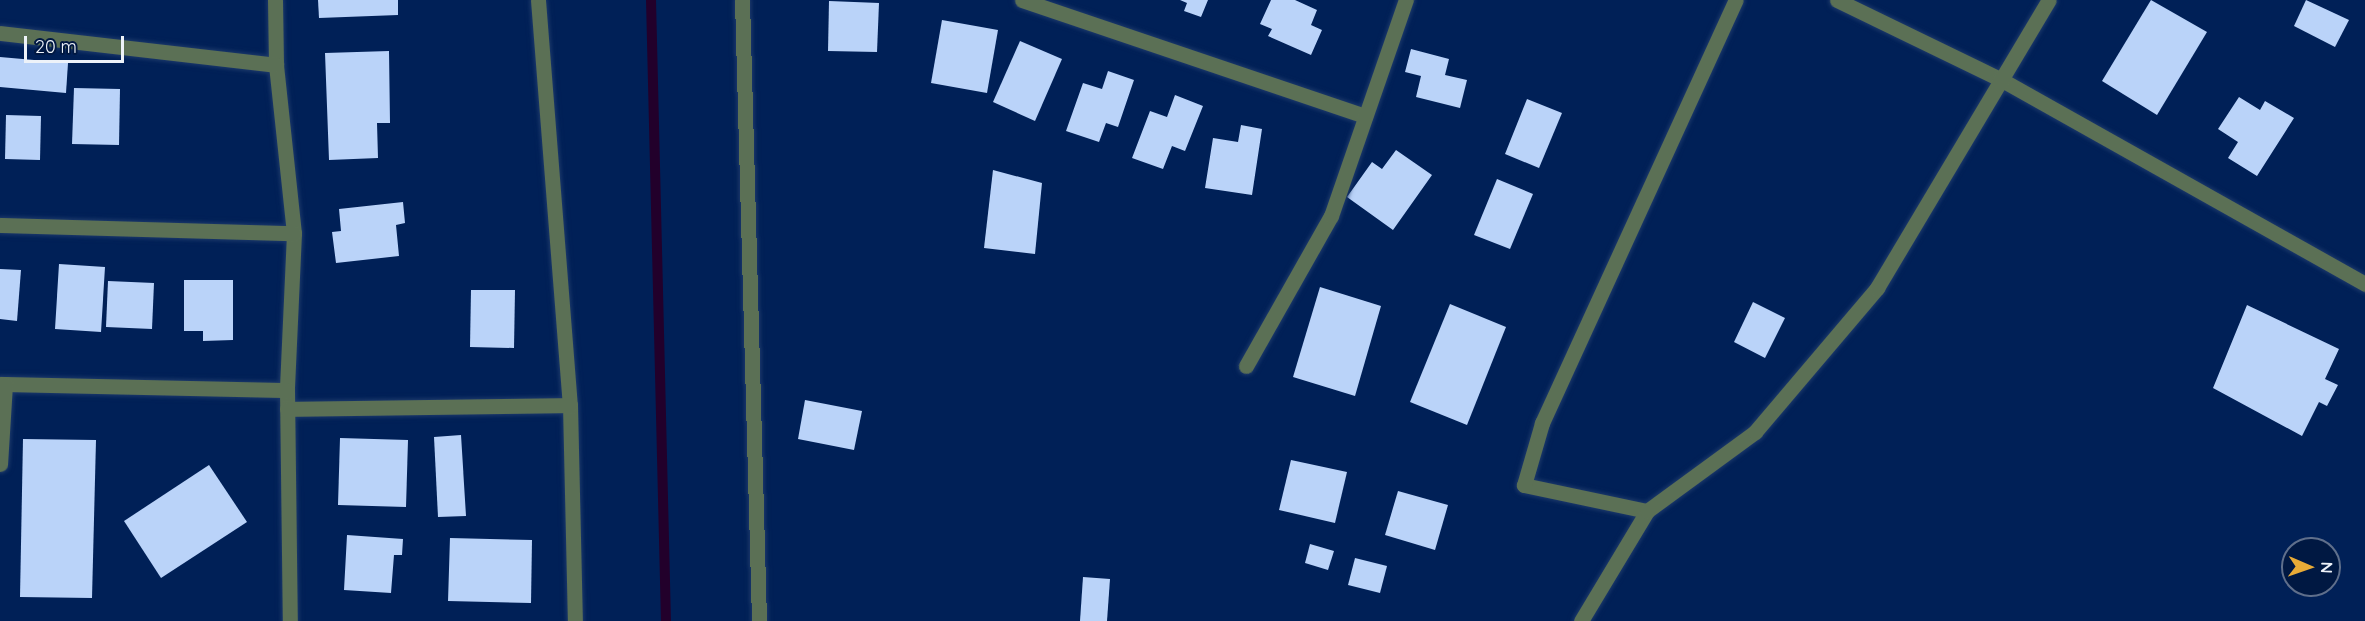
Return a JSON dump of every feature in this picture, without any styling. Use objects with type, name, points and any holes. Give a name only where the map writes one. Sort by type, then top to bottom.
[{"type":"street","points":[[275,0],[276,65],[294,233],[287,390],[290,621]]},
{"type":"street","points":[[538,0],[570,405],[575,621]]},
{"type":"street","points":[[742,0],[759,621]]},
{"type":"street","points":[[1022,0],[1365,116]]},
{"type":"street","points":[[1246,366],[1331,216],[1406,0]]},
{"type":"street","points":[[1647,511],[1524,485],[1542,423],[1736,0]]},
{"type":"street","points":[[1837,0],[2000,79],[2365,284]]},
{"type":"street","points":[[1581,621],[1647,511],[1755,432],[1877,288],[2049,0]]},
{"type":"street","points":[[0,33],[276,65]]},
{"type":"street","points":[[0,225],[294,233]]},
{"type":"street","points":[[0,464],[2,384],[287,390]]},
{"type":"street","points":[[287,409],[570,405]]},
{"type":"building","points":[[318,0],[398,0],[398,15],[319,18]]},
{"type":"building","points":[[1180,0],[1208,0],[1201,17],[1184,11],[1187,3]]},
{"type":"building","points":[[1271,0],[1295,0],[1317,10],[1311,25],[1322,30],[1311,55],[1268,36],[1272,29],[1260,24]]},
{"type":"building","points":[[2151,0],[2207,32],[2157,115],[2102,81]]},
{"type":"building","points":[[2306,0],[2349,20],[2335,47],[2294,26]]},
{"type":"building","points":[[829,1],[879,3],[877,52],[828,51]]},
{"type":"building","points":[[942,20],[998,30],[987,93],[931,83]]},
{"type":"building","points":[[1020,41],[1062,59],[1035,121],[993,102]]},
{"type":"building","points":[[1411,49],[1449,59],[1445,75],[1467,80],[1460,108],[1416,97],[1421,76],[1405,72]]},
{"type":"building","points":[[389,51],[390,123],[377,123],[378,158],[329,160],[325,53]]},
{"type":"building","points":[[0,57],[68,63],[66,93],[0,87]]},
{"type":"building","points":[[1108,71],[1134,80],[1118,127],[1106,123],[1099,142],[1066,131],[1083,83],[1102,89]]},
{"type":"building","points":[[74,88],[120,89],[119,145],[72,144]]},
{"type":"building","points":[[1175,95],[1203,106],[1185,151],[1172,146],[1163,169],[1132,158],[1150,111],[1167,117]]},
{"type":"building","points":[[2239,97],[2260,110],[2265,101],[2294,118],[2257,176],[2228,158],[2238,142],[2218,129]]},
{"type":"building","points":[[1527,99],[1562,113],[1539,168],[1505,154]]},
{"type":"building","points":[[6,115],[41,116],[40,160],[5,159]]},
{"type":"building","points":[[1241,125],[1262,129],[1252,195],[1205,188],[1213,138],[1238,142]]},
{"type":"building","points":[[1396,150],[1432,175],[1393,230],[1347,197],[1372,162],[1382,169]]},
{"type":"building","points":[[993,170],[1042,183],[1035,254],[984,248]]},
{"type":"building","points":[[1497,179],[1533,194],[1510,249],[1474,235]]},
{"type":"building","points":[[403,202],[405,223],[396,225],[399,256],[336,263],[332,232],[341,231],[339,209]]},
{"type":"building","points":[[59,264],[105,267],[101,332],[55,329]]},
{"type":"building","points":[[0,269],[21,270],[17,321],[0,319]]},
{"type":"building","points":[[184,280],[233,280],[233,340],[203,341],[203,331],[184,331]]},
{"type":"building","points":[[108,281],[154,283],[152,329],[106,327]]},
{"type":"building","points":[[1320,287],[1381,306],[1355,396],[1293,377]]},
{"type":"building","points":[[471,290],[515,290],[514,348],[470,347]]},
{"type":"building","points":[[1753,302],[1785,318],[1765,358],[1734,342]]},
{"type":"building","points":[[1450,304],[1506,327],[1467,425],[1410,402]]},
{"type":"building","points":[[2247,305],[2339,349],[2325,379],[2338,385],[2327,406],[2319,402],[2302,436],[2213,388]]},
{"type":"building","points":[[805,400],[862,411],[854,450],[798,439]]},
{"type":"building","points":[[461,435],[466,516],[438,517],[434,437]]},
{"type":"building","points":[[340,438],[408,440],[406,507],[338,505]]},
{"type":"building","points":[[23,439],[96,440],[92,598],[20,597]]},
{"type":"building","points":[[1291,460],[1347,472],[1335,523],[1279,510]]},
{"type":"building","points":[[209,465],[247,522],[161,578],[124,521]]},
{"type":"building","points":[[1398,491],[1448,505],[1435,550],[1385,535]]},
{"type":"building","points":[[347,535],[403,539],[402,555],[394,555],[391,593],[344,590]]},
{"type":"building","points":[[450,538],[532,540],[531,603],[448,601]]},
{"type":"building","points":[[1310,544],[1334,551],[1328,570],[1305,563]]},
{"type":"building","points":[[1355,558],[1387,566],[1380,593],[1348,585]]},
{"type":"building","points":[[1083,577],[1110,579],[1107,621],[1080,621]]},
{"type":"waterway","points":[[651,0],[666,621]]}]
